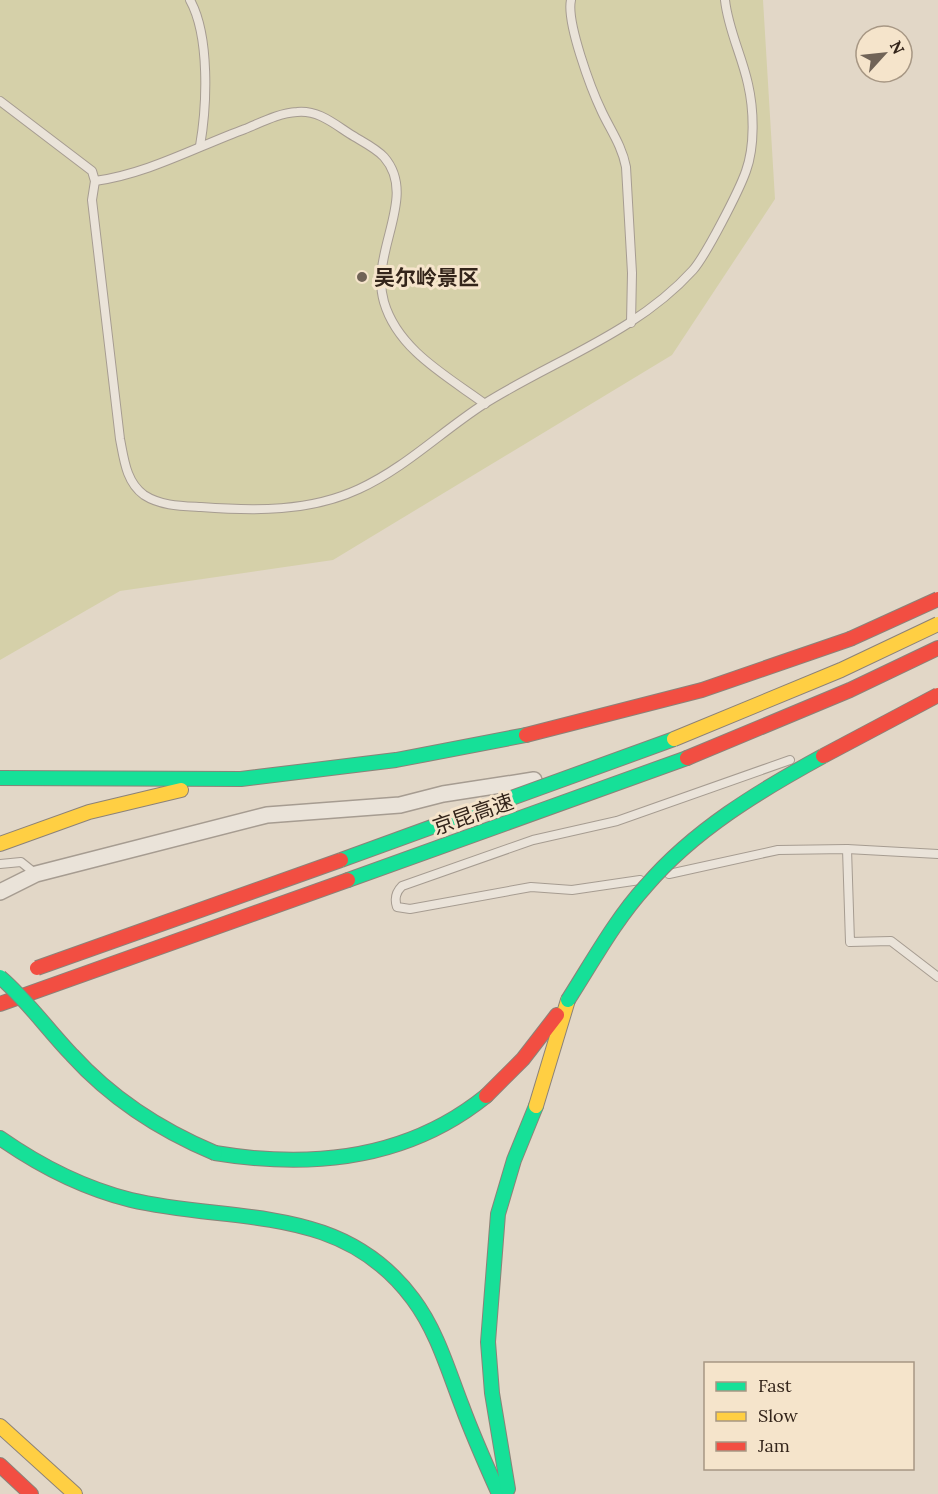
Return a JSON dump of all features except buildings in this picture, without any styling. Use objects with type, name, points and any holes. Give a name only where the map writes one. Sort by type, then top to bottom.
[{"type":"highway","points":[[0,844],[57,823],[138,798],[238,780],[373,763],[473,746],[568,726],[700,692],[776,668],[850,639],[938,598]]},
{"type":"highway","name":"京昆高速","points":[[0,982],[648,750],[841,670],[938,624]]},
{"type":"highway","name":"京昆高速","points":[[0,1004],[656,771],[850,690],[938,648]]},
{"type":"highway","points":[[0,977],[32,1008],[81,1065],[124,1104],[183,1140],[215,1153],[263,1162],[307,1163],[362,1155],[411,1140],[483,1098],[531,1052],[568,1000],[619,918],[658,872],[691,842],[742,804],[938,695]]},
{"type":"highway","points":[[0,778],[238,780]]},
{"type":"highway","points":[[509,1494],[492,1392],[488,1342],[498,1214],[514,1160],[543,1088],[568,1000]]},
{"type":"highway","points":[[0,1138],[19,1152],[76,1182],[119,1197],[154,1204],[277,1217],[320,1229],[355,1246],[402,1285],[426,1318],[444,1355],[468,1424],[500,1494]]},
{"type":"highway","points":[[0,1426],[75,1494]]},
{"type":"highway","points":[[0,1465],[31,1494]]},
{"type":"street","points":[[0,892],[36,874],[267,815],[400,805],[443,794],[630,763],[723,731],[777,703],[912,625],[938,598]]},
{"type":"lane","points":[[190,0],[201,43],[206,85],[200,146]]},
{"type":"lane","points":[[571,0],[569,11],[576,40],[601,110],[623,152],[632,273],[631,323]]},
{"type":"lane","points":[[0,101],[92,171],[95,181],[92,200],[120,438],[126,471],[144,495],[172,505],[248,511],[309,505],[357,490],[379,479],[485,404],[631,323],[694,269],[746,172],[752,150],[749,86],[728,20],[725,0]]},
{"type":"lane","points":[[95,181],[124,177],[278,116],[310,112],[322,116],[383,156],[391,167],[399,196],[381,265],[380,283],[392,322],[414,350],[485,404]]},
{"type":"lane","points":[[938,685],[910,718],[893,728],[861,728],[812,753],[617,821],[533,840],[402,886],[397,891],[395,901],[397,907],[410,909],[531,887],[572,890],[648,879],[778,850],[847,849],[938,854]]},
{"type":"lane","points":[[847,849],[850,942],[891,941],[938,977]]},
{"type":"lane","points":[[0,864],[21,862],[36,874]]},
{"type":"shaded area","name":"吴尔岭景区","points":[[0,0],[763,0],[775,199],[672,355],[333,560],[120,591],[0,660]]},
{"type":"traffic: fast","points":[[0,778],[241,779],[396,760],[526,735]]},
{"type":"traffic: fast","points":[[341,860],[674,739]]},
{"type":"traffic: fast","points":[[568,1000],[624,913],[665,866],[706,829],[728,813],[823,756]]},
{"type":"traffic: fast","points":[[348,880],[687,758]]},
{"type":"traffic: fast","points":[[0,977],[103,1086],[156,1123],[215,1153]]},
{"type":"traffic: fast","points":[[215,1153],[287,1160],[322,1159],[357,1154],[391,1146],[424,1134],[456,1117],[486,1096]]},
{"type":"traffic: fast","points":[[508,1489],[492,1393],[488,1342],[498,1214],[514,1160],[536,1106]]},
{"type":"traffic: fast","points":[[0,1138],[46,1167],[113,1195],[169,1207],[283,1222],[319,1231],[353,1246],[384,1268],[413,1299],[429,1324],[499,1494]]},
{"type":"traffic: slow","points":[[674,739],[841,670],[938,624]]},
{"type":"traffic: slow","points":[[0,844],[89,812],[181,790]]},
{"type":"traffic: slow","points":[[536,1106],[568,1000]]},
{"type":"traffic: slow","points":[[0,1426],[75,1494]]},
{"type":"traffic: jam","points":[[850,639],[938,599]]},
{"type":"traffic: jam","points":[[526,735],[702,690],[850,639]]},
{"type":"traffic: jam","points":[[687,758],[850,690],[938,648]]},
{"type":"traffic: jam","points":[[823,756],[938,695]]},
{"type":"traffic: jam","points":[[37,968],[341,860]]},
{"type":"traffic: jam","points":[[0,1004],[348,880]]},
{"type":"traffic: jam","points":[[486,1096],[523,1059],[557,1015]]},
{"type":"traffic: jam","points":[[0,1465],[31,1494]]},
{"type":"place","name":"吴尔岭景区","points":[[362,277]]}]
